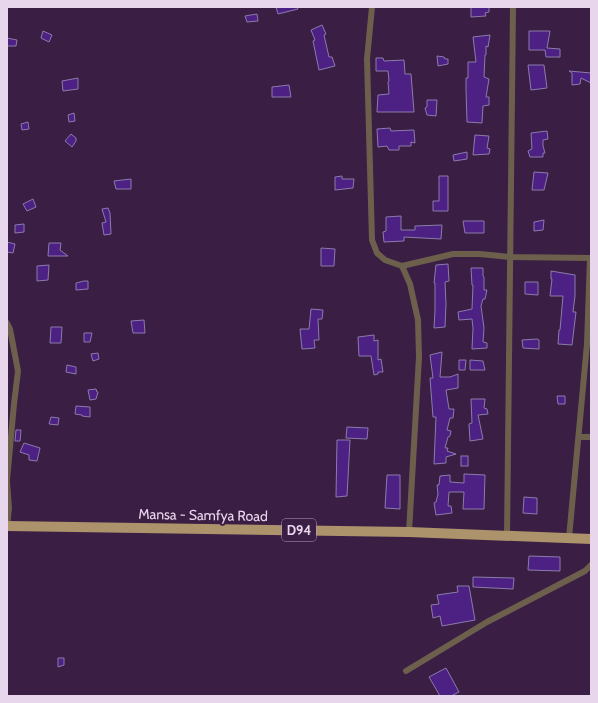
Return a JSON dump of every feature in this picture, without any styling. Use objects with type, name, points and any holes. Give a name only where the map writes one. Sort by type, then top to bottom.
[{"type":"main road","name":"Mansa - Samfya Road","points":[[7,526],[409,532],[591,539]]},
{"type":"street","points":[[372,7],[367,59],[372,240],[377,253],[385,260],[402,266],[453,254],[480,254],[511,257],[590,258],[589,344],[578,437],[569,538]]},
{"type":"street","points":[[508,536],[513,7]]},
{"type":"street","points":[[402,266],[410,284],[418,320],[419,357],[409,532]]},
{"type":"street","points":[[7,323],[10,329],[18,371],[7,481],[9,508],[7,526]]},
{"type":"street","points":[[578,437],[591,437]]},
{"type":"street","points":[[406,671],[487,622],[585,571],[591,565]]},
{"type":"building","points":[[276,7],[297,7],[298,9],[278,14]]},
{"type":"building","points":[[471,7],[489,7],[489,12],[485,13],[486,16],[471,17]]},
{"type":"building","points":[[257,14],[258,21],[247,22],[245,16]]},
{"type":"building","points":[[322,25],[326,34],[324,35],[329,57],[332,57],[335,66],[319,70],[313,41],[315,40],[311,30]]},
{"type":"building","points":[[43,31],[52,35],[49,42],[41,38]]},
{"type":"building","points":[[529,31],[550,31],[547,48],[560,49],[560,57],[546,57],[545,50],[529,50]]},
{"type":"building","points":[[490,35],[488,47],[486,46],[484,77],[489,79],[486,97],[489,97],[489,105],[483,106],[482,123],[467,122],[466,78],[468,78],[468,62],[476,62],[473,37]]},
{"type":"building","points":[[7,38],[17,40],[16,46],[7,46]]},
{"type":"building","points":[[437,56],[448,59],[448,64],[438,66]]},
{"type":"building","points":[[376,58],[383,58],[384,61],[404,60],[405,74],[411,74],[414,112],[377,112],[378,95],[389,94],[389,81],[388,71],[376,71]]},
{"type":"building","points":[[528,65],[544,65],[547,88],[531,90]]},
{"type":"building","points":[[569,71],[591,73],[591,83],[581,78],[580,84],[572,85],[572,73]]},
{"type":"building","points":[[78,78],[78,89],[63,91],[62,81]]},
{"type":"building","points":[[289,85],[291,97],[272,97],[272,87]]},
{"type":"building","points":[[427,100],[437,100],[436,116],[427,115],[425,108],[427,107]]},
{"type":"building","points":[[74,113],[75,121],[69,122],[68,115]]},
{"type":"building","points":[[28,122],[29,129],[22,130],[21,124]]},
{"type":"building","points":[[390,128],[391,131],[414,130],[415,143],[411,142],[411,146],[399,146],[399,150],[389,150],[387,146],[378,147],[377,129]]},
{"type":"building","points":[[547,131],[548,139],[543,140],[545,153],[543,153],[543,157],[530,157],[528,151],[532,149],[531,133]]},
{"type":"building","points":[[71,134],[76,138],[76,141],[72,147],[65,141]]},
{"type":"building","points":[[475,135],[489,136],[487,148],[490,149],[489,154],[473,155]]},
{"type":"building","points":[[467,152],[467,159],[454,161],[453,155]]},
{"type":"building","points":[[534,172],[548,173],[544,190],[532,190]]},
{"type":"building","points":[[342,176],[342,179],[354,179],[353,188],[335,190],[335,177]]},
{"type":"building","points":[[439,176],[448,176],[448,211],[433,211],[433,201],[439,201]]},
{"type":"building","points":[[131,179],[131,189],[116,189],[114,181]]},
{"type":"building","points":[[33,199],[36,207],[27,211],[23,204]]},
{"type":"building","points":[[108,208],[110,213],[111,234],[104,235],[102,223],[106,222],[102,209]]},
{"type":"building","points":[[401,216],[401,230],[415,230],[415,226],[442,225],[441,239],[404,237],[404,241],[384,242],[383,232],[386,231],[386,217]]},
{"type":"building","points":[[544,220],[543,230],[534,231],[534,222]]},
{"type":"building","points":[[463,221],[484,221],[484,233],[465,233]]},
{"type":"building","points":[[24,224],[24,232],[15,233],[15,225]]},
{"type":"building","points":[[7,242],[15,244],[13,253],[7,252]]},
{"type":"building","points":[[49,243],[61,243],[60,250],[68,256],[48,256]]},
{"type":"building","points":[[321,248],[335,249],[334,266],[321,266]]},
{"type":"building","points":[[448,264],[449,281],[445,282],[445,327],[434,328],[434,283],[436,265]]},
{"type":"building","points":[[49,265],[48,280],[37,281],[37,266]]},
{"type":"building","points":[[471,268],[483,268],[484,290],[487,290],[485,299],[483,299],[481,306],[484,328],[483,342],[487,343],[487,348],[472,349],[472,319],[459,320],[458,312],[472,309],[473,285]]},
{"type":"building","points":[[551,271],[575,275],[573,312],[576,312],[572,345],[558,344],[563,296],[550,296],[552,279]]},
{"type":"building","points":[[88,281],[88,289],[76,290],[76,283]]},
{"type":"building","points":[[525,282],[538,282],[538,295],[525,294]]},
{"type":"building","points":[[311,309],[323,310],[322,319],[318,319],[319,340],[314,340],[315,348],[302,349],[300,329],[309,329]]},
{"type":"building","points":[[144,320],[145,333],[133,333],[131,321]]},
{"type":"building","points":[[51,327],[62,327],[61,343],[50,343]]},
{"type":"building","points":[[84,333],[92,333],[90,342],[84,342]]},
{"type":"building","points":[[374,335],[374,341],[378,340],[378,360],[381,359],[383,372],[378,372],[378,374],[374,375],[371,356],[359,356],[358,337]]},
{"type":"building","points":[[522,340],[539,340],[539,349],[523,348]]},
{"type":"building","points":[[442,352],[440,377],[450,377],[458,374],[458,388],[446,390],[449,409],[454,409],[453,418],[450,418],[447,430],[451,431],[450,436],[448,437],[445,448],[448,448],[447,451],[456,454],[446,457],[446,463],[434,464],[436,417],[433,417],[430,378],[433,378],[430,355]]},
{"type":"building","points":[[98,353],[99,359],[93,361],[91,354]]},
{"type":"building","points":[[459,360],[466,360],[465,370],[459,370]]},
{"type":"building","points":[[470,360],[483,361],[485,370],[470,370]]},
{"type":"building","points":[[67,365],[76,367],[76,374],[66,372]]},
{"type":"building","points":[[96,389],[98,392],[96,399],[90,400],[88,390]]},
{"type":"building","points":[[557,396],[565,396],[565,404],[558,404]]},
{"type":"building","points":[[471,399],[485,399],[484,408],[487,409],[488,414],[478,415],[483,439],[470,441],[469,424],[472,423]]},
{"type":"building","points":[[76,406],[90,407],[90,417],[75,414]]},
{"type":"building","points":[[51,417],[59,418],[58,425],[49,424]]},
{"type":"building","points":[[347,427],[368,428],[367,439],[346,438]]},
{"type":"building","points":[[16,430],[21,430],[20,441],[15,441]]},
{"type":"building","points":[[337,440],[350,440],[347,496],[336,497]]},
{"type":"building","points":[[24,443],[40,448],[37,461],[29,460],[29,455],[20,452]]},
{"type":"building","points":[[461,456],[468,456],[468,466],[461,466]]},
{"type":"building","points":[[464,474],[485,475],[484,509],[463,509],[464,492],[449,492],[448,506],[451,506],[452,513],[436,515],[434,503],[436,502],[438,494],[437,485],[439,485],[440,476],[450,475],[450,482],[464,483]]},
{"type":"building","points":[[387,475],[400,475],[400,509],[385,508]]},
{"type":"building","points":[[524,497],[537,498],[537,514],[523,513]]},
{"type":"building","points":[[529,556],[560,557],[560,571],[528,570]]},
{"type":"building","points":[[473,577],[514,578],[513,589],[473,587]]},
{"type":"building","points":[[457,586],[469,586],[475,620],[442,626],[440,616],[433,618],[431,605],[439,604],[437,595],[458,592]]},
{"type":"building","points":[[58,658],[64,658],[64,665],[58,667]]},
{"type":"building","points":[[446,668],[459,692],[451,696],[440,696],[429,677]]}]
